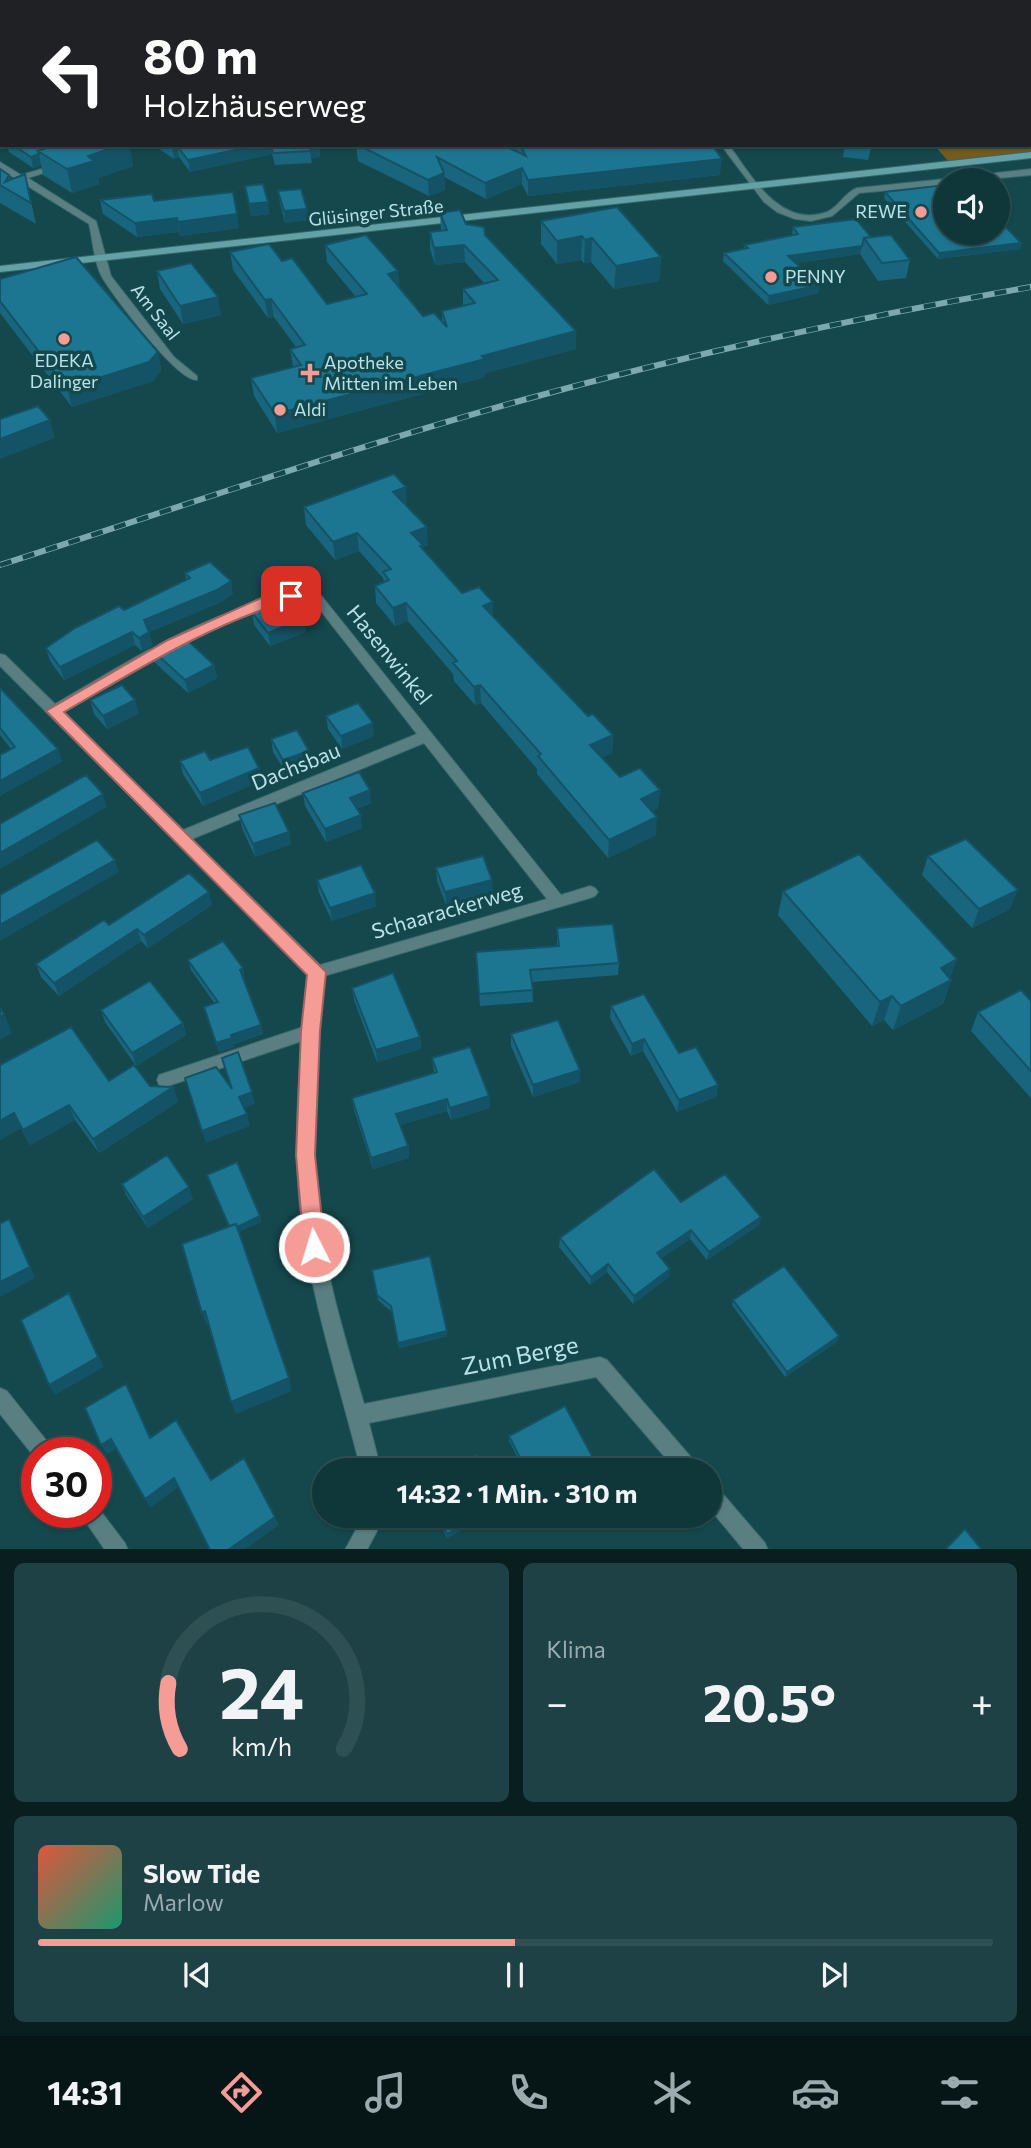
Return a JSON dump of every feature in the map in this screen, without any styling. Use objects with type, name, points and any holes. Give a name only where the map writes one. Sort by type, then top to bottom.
[{"type":"main road","name":"Glüsinger Straße","points":[[0,269],[1031,155]]},
{"type":"street","points":[[299,148],[307,147]]},
{"type":"street","points":[[727,147],[772,207],[787,214],[811,217],[829,215],[840,207],[846,197],[857,191],[933,182]]},
{"type":"street","points":[[20,178],[68,162]]},
{"type":"street","name":"Am Saal","points":[[0,165],[93,223],[106,276],[170,359],[193,378]]},
{"type":"street","points":[[1010,175],[1031,173]]},
{"type":"street","name":"Hasenwinkel","points":[[54,711],[173,643],[254,607],[291,596],[316,597],[557,901]]},
{"type":"street","points":[[0,658],[317,972],[310,1031],[306,1155],[314,1247],[368,1458]]},
{"type":"street","name":"Dachsbau","points":[[181,837],[426,736]]},
{"type":"street","name":"Schaarackerweg","points":[[317,972],[590,892]]},
{"type":"street","points":[[165,1080],[310,1031]]},
{"type":"street","name":"Zum Berge","points":[[358,1415],[600,1367],[679,1458]]},
{"type":"street","points":[[0,1398],[31,1437]]},
{"type":"street","points":[[722,1508],[758,1549]]},
{"type":"street","points":[[101,1528],[117,1549]]},
{"type":"street","points":[[355,1549],[368,1528]]},
{"type":"shaded area","points":[[936,147],[1031,149],[1031,152],[949,162]]},
{"type":"building","points":[[16,147],[49,147],[38,151],[39,154],[31,157]]},
{"type":"building","points":[[49,147],[114,147],[88,156],[94,161],[67,169],[38,151]]},
{"type":"building","points":[[178,147],[249,147],[188,160]]},
{"type":"building","points":[[272,147],[309,147],[311,151],[273,153]]},
{"type":"building","points":[[362,147],[507,147],[526,156],[521,147],[713,147],[722,159],[528,180],[522,168],[485,183],[437,157],[444,173],[428,180]]},
{"type":"building","points":[[0,169],[9,175],[5,182],[25,174],[31,203],[0,185]]},
{"type":"building","points":[[263,184],[268,202],[249,204],[245,186]]},
{"type":"building","points":[[933,186],[933,245],[1005,245],[939,253],[885,192]]},
{"type":"building","points":[[301,189],[307,209],[284,211],[278,191]]},
{"type":"building","points":[[233,192],[237,214],[178,222],[177,218],[135,223],[100,200],[152,194],[154,201]]},
{"type":"building","points":[[617,207],[661,257],[616,266],[592,238],[585,240],[582,236],[557,241],[541,221]]},
{"type":"building","points":[[460,210],[466,224],[484,227],[485,235],[576,331],[482,356],[485,359],[275,414],[251,378],[301,365],[290,349],[305,345],[271,299],[265,300],[230,252],[269,244],[282,261],[292,258],[327,304],[367,294],[325,245],[366,235],[398,271],[388,274],[423,316],[434,313],[447,327],[442,311],[475,303],[463,289],[498,280],[464,245],[434,248],[430,232],[447,230],[440,213]]},
{"type":"building","points":[[856,219],[871,237],[864,238],[862,246],[788,256],[820,285],[769,296],[724,253],[748,248],[744,245],[798,234],[793,227]]},
{"type":"building","points":[[1010,232],[1021,243],[1010,244]]},
{"type":"building","points":[[891,235],[910,260],[882,263],[864,238]]},
{"type":"building","points":[[76,257],[158,352],[149,362],[67,388],[0,301],[0,279]]},
{"type":"building","points":[[191,263],[218,297],[180,306],[157,271]]},
{"type":"building","points":[[38,406],[50,420],[0,439],[0,419]]},
{"type":"building","points":[[394,474],[406,487],[393,492],[427,527],[411,533],[423,545],[420,546],[462,593],[479,587],[493,602],[483,606],[588,716],[593,714],[613,735],[590,745],[620,777],[640,768],[660,790],[641,799],[657,817],[609,840],[538,756],[541,754],[480,685],[474,687],[453,663],[457,661],[406,603],[393,608],[375,586],[389,580],[383,572],[391,569],[357,533],[333,542],[304,507]]},
{"type":"building","points":[[210,562],[231,581],[217,590],[144,620],[149,632],[139,638],[132,632],[60,667],[46,648],[75,628],[119,606],[124,610],[190,578],[185,573]]},
{"type":"building","points":[[288,598],[304,619],[268,633],[252,612]]},
{"type":"building","points":[[184,637],[214,665],[185,680],[150,648]]},
{"type":"building","points":[[122,685],[135,700],[103,716],[90,700]]},
{"type":"building","points":[[0,688],[58,749],[0,781],[0,755],[15,747],[0,728]]},
{"type":"building","points":[[358,703],[373,723],[341,736],[326,716]]},
{"type":"building","points":[[297,730],[309,751],[283,760],[271,739]]},
{"type":"building","points":[[248,747],[259,768],[200,793],[180,761],[205,751],[210,760]]},
{"type":"building","points":[[359,772],[370,790],[350,798],[361,815],[325,829],[303,793]]},
{"type":"building","points":[[86,775],[103,794],[0,853],[0,824]]},
{"type":"building","points":[[275,803],[289,832],[253,844],[239,815]]},
{"type":"building","points":[[966,839],[1018,890],[979,909],[928,856]]},
{"type":"building","points":[[97,840],[115,860],[0,925],[0,895]]},
{"type":"building","points":[[859,854],[957,959],[941,968],[951,980],[901,1006],[892,996],[880,1002],[783,891]]},
{"type":"building","points":[[483,856],[492,880],[445,892],[436,868]]},
{"type":"building","points":[[361,865],[375,893],[330,908],[317,880]]},
{"type":"building","points":[[189,873],[209,892],[144,935],[137,929],[54,983],[36,964],[104,920],[109,925]]},
{"type":"building","points":[[613,924],[619,963],[530,970],[533,990],[479,994],[476,952],[559,946],[557,928]]},
{"type":"building","points":[[223,941],[243,968],[240,970],[261,1025],[216,1043],[204,1007],[218,1002],[188,960]]},
{"type":"building","points":[[393,973],[420,1037],[376,1050],[352,988]]},
{"type":"building","points":[[150,981],[183,1023],[132,1053],[101,1010]]},
{"type":"building","points":[[1021,990],[1031,1001],[1031,1071],[978,1012]]},
{"type":"building","points":[[644,994],[679,1053],[696,1047],[718,1085],[679,1100],[644,1039],[632,1044],[611,1006]]},
{"type":"building","points":[[558,1020],[580,1070],[533,1085],[511,1034]]},
{"type":"building","points":[[71,1027],[109,1081],[134,1065],[150,1086],[173,1087],[93,1139],[69,1105],[23,1130],[14,1113],[0,1121],[0,1065]]},
{"type":"building","points":[[470,1047],[489,1096],[450,1108],[447,1099],[396,1114],[408,1146],[371,1158],[352,1098],[437,1072],[432,1058]]},
{"type":"building","points":[[238,1052],[252,1092],[239,1097],[247,1114],[202,1131],[185,1078],[216,1067],[232,1089],[222,1058]]},
{"type":"building","points":[[167,1155],[189,1187],[143,1217],[122,1184]]},
{"type":"building","points":[[237,1162],[260,1216],[237,1227],[236,1224],[229,1226],[207,1175]]},
{"type":"building","points":[[654,1169],[681,1202],[725,1174],[761,1217],[709,1252],[691,1230],[657,1253],[670,1269],[634,1296],[608,1264],[591,1277],[560,1238]]},
{"type":"building","points":[[9,1219],[30,1267],[0,1282],[0,1224]]},
{"type":"building","points":[[236,1224],[289,1378],[231,1402],[205,1311],[202,1313],[182,1244]]},
{"type":"building","points":[[430,1256],[447,1331],[398,1343],[391,1306],[377,1295],[372,1270]]},
{"type":"building","points":[[784,1266],[839,1336],[787,1372],[733,1300]]},
{"type":"building","points":[[69,1293],[98,1357],[49,1385],[21,1320]]},
{"type":"building","points":[[126,1384],[150,1438],[176,1420],[211,1480],[244,1458],[275,1517],[229,1549],[210,1549],[174,1478],[145,1499],[112,1437],[98,1437],[85,1408]]},
{"type":"building","points":[[565,1406],[593,1458],[520,1458],[509,1436]]},
{"type":"building","points":[[444,1528],[458,1528],[447,1534]]},
{"type":"building","points":[[965,1529],[981,1549],[946,1549]]},
{"type":"railway","points":[[0,565],[326,459],[523,400],[776,338],[1031,287]]},
{"type":"place","name":"REWE","points":[[921,212]]},
{"type":"place","name":"PENNY","points":[[771,277]]},
{"type":"place","name":"EDEKA Dalinger","points":[[64,339]]},
{"type":"place","name":"Apotheke Mitten im Leben","points":[[310,373]]},
{"type":"place","name":"Aldi","points":[[280,410]]},
{"type":"route","points":[[291,596],[266,601],[173,643],[54,711],[317,972],[310,1031],[306,1155],[314,1247]]}]
